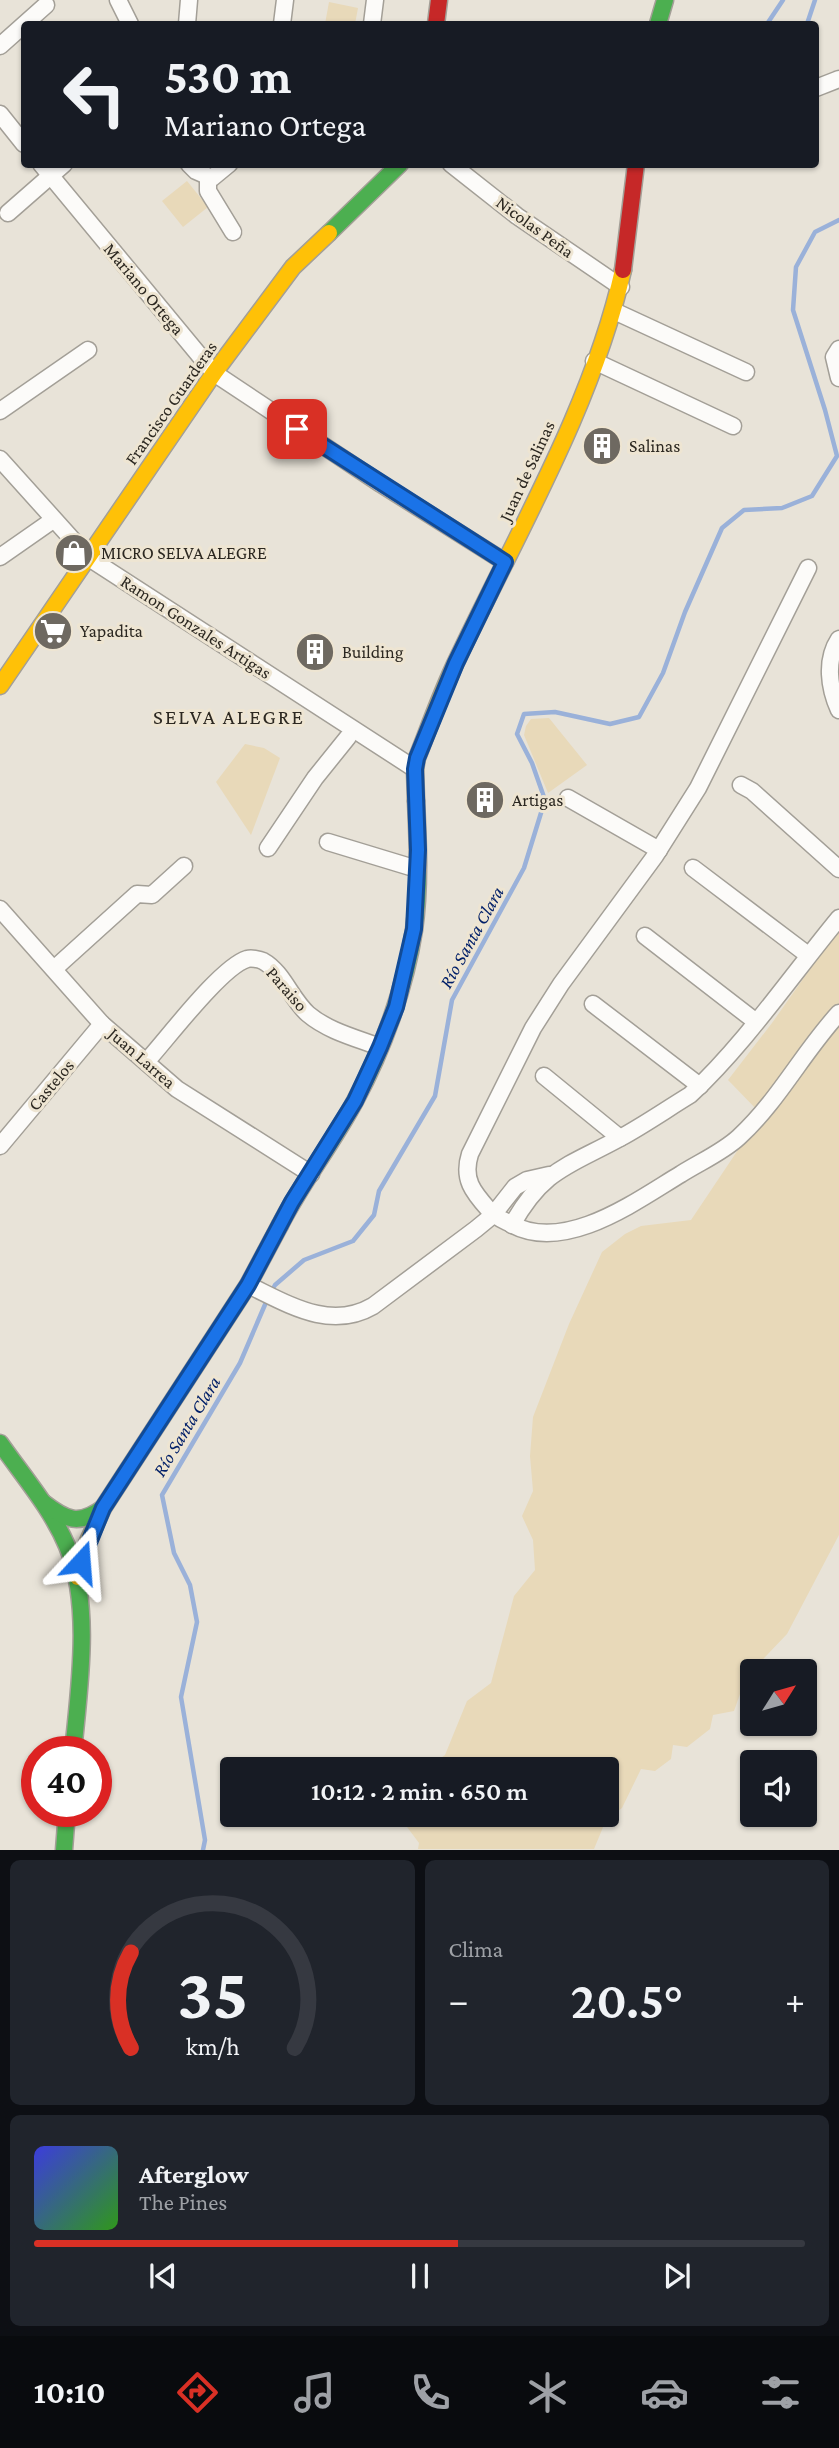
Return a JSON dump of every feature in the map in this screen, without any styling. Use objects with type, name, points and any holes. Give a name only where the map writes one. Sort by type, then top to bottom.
[{"type":"street","points":[[118,0],[128,21]]},
{"type":"street","points":[[187,21],[189,0]]},
{"type":"street","points":[[282,21],[285,0]]},
{"type":"street","points":[[372,21],[375,0]]},
{"type":"street","points":[[436,21],[439,0]]},
{"type":"street","points":[[659,21],[664,0]]},
{"type":"street","points":[[28,21],[46,5]]},
{"type":"street","points":[[0,46],[21,27]]},
{"type":"street","points":[[819,87],[839,79]]},
{"type":"street","points":[[0,114],[21,140]]},
{"type":"street","points":[[195,168],[208,177],[218,175],[225,168]]},
{"type":"street","name":"Francisco Guarderas","points":[[0,686],[214,373],[293,267],[396,168]]},
{"type":"street","name":"Nicolas Peña","points":[[456,168],[517,216],[621,287]]},
{"type":"street","name":"Juan de Salinas","points":[[74,1736],[80,1633],[78,1577],[85,1548],[103,1508],[248,1285],[292,1202],[355,1101],[396,1007],[414,929],[417,758],[456,663],[562,445],[614,311],[626,258],[636,168]]},
{"type":"street","points":[[8,214],[45,171]]},
{"type":"street","name":"Mariano Ortega","points":[[45,171],[214,373],[381,484],[505,562]]},
{"type":"street","points":[[208,177],[208,191],[233,232]]},
{"type":"street","points":[[614,311],[746,372]]},
{"type":"street","points":[[839,349],[834,357],[839,378]]},
{"type":"street","points":[[0,411],[88,350]]},
{"type":"street","points":[[594,361],[733,426]]},
{"type":"street","name":"Ramon Gonzales Artigas","points":[[0,459],[89,558],[415,769]]},
{"type":"street","points":[[0,558],[53,520]]},
{"type":"street","points":[[808,568],[698,788],[659,850],[561,984],[533,1028],[470,1154],[466,1165],[470,1187],[493,1214],[522,1230],[549,1233],[592,1224],[618,1212],[737,1139],[772,1102],[816,1038],[839,1013]]},
{"type":"street","points":[[839,639],[829,663],[831,688],[839,710]]},
{"type":"street","points":[[268,848],[315,778],[348,737]]},
{"type":"street","points":[[741,785],[752,791],[839,869]]},
{"type":"street","points":[[568,798],[659,850]]},
{"type":"street","points":[[328,842],[417,869]]},
{"type":"street","points":[[54,969],[137,894],[152,895],[184,866]]},
{"type":"street","points":[[693,868],[808,956]]},
{"type":"street","name":"Juan Larrea","points":[[0,909],[102,1024],[146,1062],[197,1103],[311,1174]]},
{"type":"street","points":[[248,1285],[312,1314],[345,1317],[364,1312],[493,1214],[515,1187],[527,1180],[551,1174],[620,1138],[690,1095],[839,918]]},
{"type":"street","points":[[645,936],[755,1021]]},
{"type":"street","name":"Paraiso","points":[[146,1062],[200,999],[233,968],[248,958],[262,960],[278,975],[297,1003],[321,1024],[380,1047]]},
{"type":"street","points":[[593,1004],[700,1086]]},
{"type":"street","name":"Castelos","points":[[0,1146],[102,1024]]},
{"type":"street","points":[[544,1076],[620,1138]]},
{"type":"street","points":[[512,1225],[539,1185],[551,1174]]},
{"type":"street","name":"Juan de Salinas","points":[[0,1443],[62,1536],[78,1577]]},
{"type":"street","points":[[34,1494],[51,1508],[75,1520],[86,1520],[103,1508]]},
{"type":"street","points":[[64,1850],[66,1827]]},
{"type":"shaded area","points":[[329,2],[358,8],[356,21],[326,21]]},
{"type":"shaded area","points":[[187,181],[208,207],[183,227],[162,201]]},
{"type":"shaded area","points":[[549,718],[587,765],[548,793],[524,735],[531,719]]},
{"type":"shaded area","points":[[245,744],[264,748],[280,758],[251,835],[216,782]]},
{"type":"shaded area","points":[[839,928],[839,1535],[787,1634],[763,1659],[740,1659],[740,1694],[734,1711],[713,1715],[710,1729],[687,1747],[673,1745],[671,1759],[655,1771],[641,1769],[619,1810],[619,1757],[442,1757],[467,1701],[491,1683],[514,1596],[535,1570],[533,1540],[522,1516],[533,1491],[530,1456],[533,1417],[569,1324],[602,1252],[625,1234],[641,1226],[691,1220],[756,1123],[759,1112],[728,1080]]},
{"type":"shaded area","points":[[407,1827],[603,1827],[594,1849],[418,1849],[419,1843]]},
{"type":"waterway","name":"Río Santa Clara","points":[[769,21],[783,0]]},
{"type":"waterway","name":"Río Santa Clara","points":[[808,21],[815,0]]},
{"type":"waterway","name":"Río Santa Clara","points":[[271,1292],[275,1285],[304,1260],[353,1241],[374,1215],[379,1191],[435,1096],[452,1000],[524,868],[545,800],[532,763],[517,734],[524,714],[555,712],[610,724],[639,717],[663,673],[685,612],[722,528],[744,510],[782,508],[812,496],[837,456],[793,310],[796,267],[815,232],[839,220]]},
{"type":"waterway","name":"Río Santa Clara","points":[[203,1850],[205,1840],[181,1697],[197,1622],[190,1585],[174,1553],[162,1495],[240,1363],[267,1300]]},
{"type":"traffic: fast","points":[[659,21],[665,0]]},
{"type":"traffic: fast","points":[[329,233],[396,168]]},
{"type":"traffic: fast","points":[[280,1225],[355,1101],[384,1039],[399,996],[416,914],[416,801]]},
{"type":"traffic: fast","points":[[0,1443],[53,1519],[75,1569],[82,1648],[74,1736]]},
{"type":"traffic: fast","points":[[44,1503],[73,1519],[87,1517],[103,1508]]},
{"type":"traffic: fast","points":[[64,1850],[66,1827]]},
{"type":"traffic: slow","points":[[0,686],[214,373],[293,267],[329,233]]},
{"type":"traffic: slow","points":[[416,801],[417,758],[436,708],[573,420],[610,320],[623,270]]},
{"type":"traffic: slow","points":[[78,1577],[85,1548],[103,1508],[248,1285],[280,1225]]},
{"type":"traffic: jam","points":[[436,21],[439,0]]},
{"type":"traffic: jam","points":[[623,270],[636,168]]},
{"type":"place","name":"Salinas","points":[[602,446]]},
{"type":"place","name":"MICRO SELVA ALEGRE","points":[[74,553]]},
{"type":"place","name":"Yapadita","points":[[53,631]]},
{"type":"place","name":"Building","points":[[315,652]]},
{"type":"place","name":"Artigas","points":[[485,800]]},
{"type":"district","name":"SELVA ALEGRE","points":[[229,717]]},
{"type":"route","points":[[81,1562],[103,1508],[248,1285],[292,1202],[370,1072],[396,1007],[414,929],[418,850],[415,769],[417,758],[456,663],[505,562],[297,429]]}]
